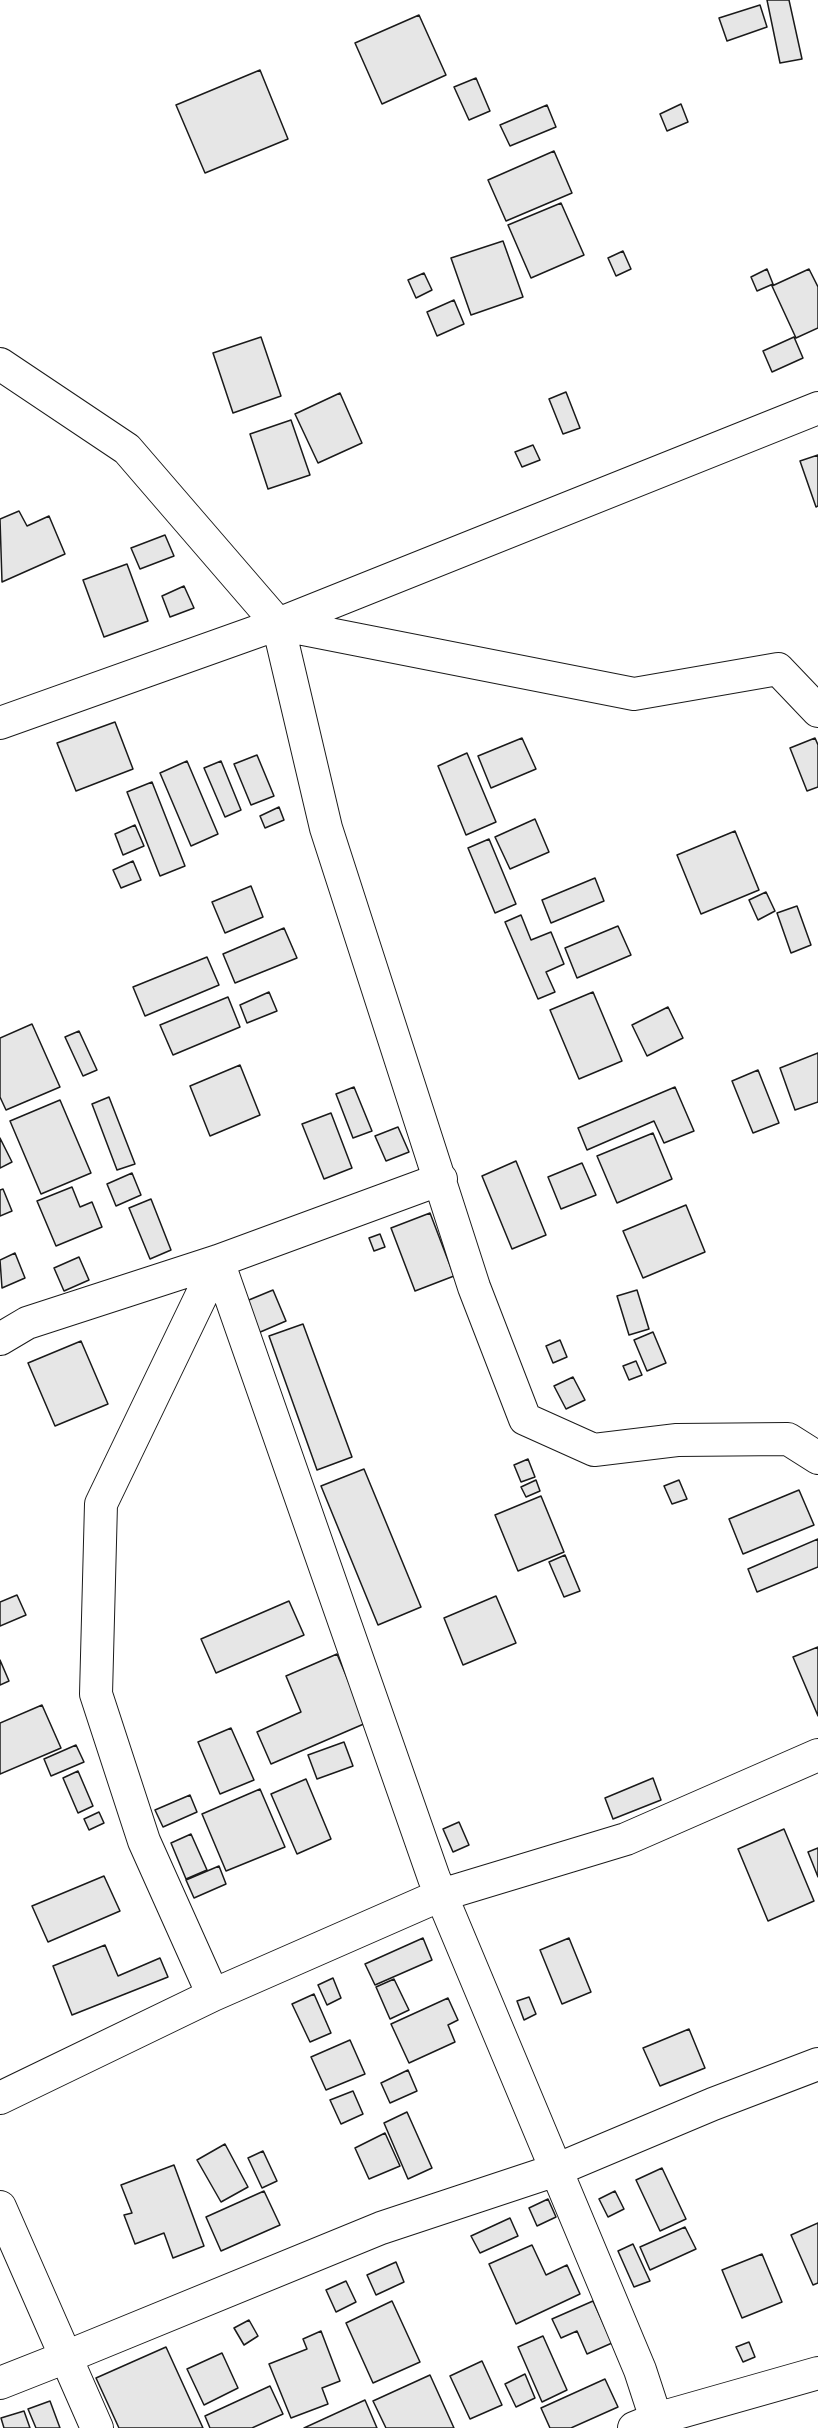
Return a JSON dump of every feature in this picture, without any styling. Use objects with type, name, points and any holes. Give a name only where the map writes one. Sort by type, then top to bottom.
[{"type":"street","points":[[0,364],[127,450],[278,624],[326,828],[474,1287],[525,1419],[594,1450],[677,1440],[788,1439],[818,1458]]},
{"type":"street","points":[[0,723],[278,624],[818,408]]},
{"type":"street","points":[[278,624],[634,694],[778,669],[818,711]]},
{"type":"street","points":[[0,1339],[27,1323],[218,1261],[441,1179]]},
{"type":"street","points":[[218,1261],[441,1895],[640,2370],[650,2425],[818,2373]]},
{"type":"street","points":[[213,1995],[144,1841],[96,1694],[101,1504],[218,1261]]},
{"type":"street","points":[[0,2098],[213,1995],[441,1895],[626,1839],[818,1755]]},
{"type":"street","points":[[0,2382],[381,2228],[556,2170],[712,2104],[818,2064]]},
{"type":"street","points":[[0,2207],[97,2428]]},
{"type":"building","points":[[767,0],[789,0],[802,59],[780,63]]},
{"type":"building","points":[[760,5],[767,27],[727,41],[719,18]]},
{"type":"building","points":[[419,15],[446,75],[382,104],[355,43]]},
{"type":"building","points":[[260,70],[288,139],[205,173],[176,105]]},
{"type":"building","points":[[476,78],[490,111],[469,120],[454,87]]},
{"type":"building","points":[[681,104],[688,122],[667,131],[660,114]]},
{"type":"building","points":[[547,105],[556,127],[510,146],[500,125]]},
{"type":"building","points":[[554,151],[572,193],[506,221],[488,180]]},
{"type":"building","points":[[561,203],[584,255],[531,278],[508,225]]},
{"type":"building","points":[[503,241],[523,297],[471,315],[451,258]]},
{"type":"building","points":[[623,251],[631,269],[616,276],[608,258]]},
{"type":"building","points":[[767,269],[773,284],[757,291],[751,277]]},
{"type":"building","points":[[809,269],[818,287],[818,328],[796,338],[772,286]]},
{"type":"building","points":[[424,273],[432,290],[416,298],[408,280]]},
{"type":"building","points":[[454,300],[464,324],[437,336],[427,312]]},
{"type":"building","points":[[261,337],[281,396],[233,413],[213,353]]},
{"type":"building","points":[[794,337],[803,358],[772,372],[763,351]]},
{"type":"building","points":[[566,392],[580,428],[563,434],[549,399]]},
{"type":"building","points":[[340,393],[362,443],[318,463],[295,414]]},
{"type":"building","points":[[291,420],[310,475],[268,489],[250,434]]},
{"type":"building","points":[[533,445],[540,460],[522,467],[515,452]]},
{"type":"building","points":[[818,455],[818,506],[816,507],[800,461]]},
{"type":"building","points":[[19,511],[27,526],[49,516],[65,554],[2,582],[0,519]]},
{"type":"building","points":[[165,535],[174,556],[140,569],[131,548]]},
{"type":"building","points":[[127,564],[148,621],[104,637],[83,580]]},
{"type":"building","points":[[184,586],[194,608],[170,617],[162,596]]},
{"type":"building","points":[[115,722],[133,769],[76,791],[57,743]]},
{"type":"building","points":[[522,738],[536,769],[491,788],[478,756]]},
{"type":"building","points":[[815,738],[818,745],[818,787],[807,791],[790,748]]},
{"type":"building","points":[[467,753],[496,822],[466,835],[438,766]]},
{"type":"building","points":[[257,755],[274,796],[251,805],[234,764]]},
{"type":"building","points":[[187,761],[218,834],[191,846],[160,773]]},
{"type":"building","points":[[221,761],[241,810],[225,817],[204,768]]},
{"type":"building","points":[[152,782],[185,866],[160,876],[127,792]]},
{"type":"building","points":[[279,807],[284,820],[265,828],[260,816]]},
{"type":"building","points":[[535,819],[549,852],[510,869],[495,837]]},
{"type":"building","points":[[135,825],[144,846],[123,855],[115,834]]},
{"type":"building","points":[[735,831],[759,890],[701,914],[677,855]]},
{"type":"building","points":[[489,839],[516,904],[495,913],[468,848]]},
{"type":"building","points":[[133,861],[141,880],[121,888],[113,870]]},
{"type":"building","points":[[595,878],[604,901],[551,923],[542,900]]},
{"type":"building","points":[[251,886],[263,917],[225,933],[212,902]]},
{"type":"building","points":[[766,892],[775,911],[758,920],[749,900]]},
{"type":"building","points":[[797,906],[811,945],[791,953],[777,913]]},
{"type":"building","points":[[521,915],[531,940],[551,932],[564,964],[546,972],[555,992],[538,999],[505,922]]},
{"type":"building","points":[[618,926],[631,955],[577,978],[565,948]]},
{"type":"building","points":[[284,928],[297,958],[235,983],[223,954]]},
{"type":"building","points":[[207,957],[219,985],[145,1016],[133,987]]},
{"type":"building","points":[[269,992],[277,1011],[247,1023],[240,1005]]},
{"type":"building","points":[[593,992],[622,1061],[579,1079],[550,1010]]},
{"type":"building","points":[[228,997],[240,1027],[173,1055],[160,1025]]},
{"type":"building","points":[[668,1007],[683,1038],[647,1056],[632,1025]]},
{"type":"building","points":[[32,1024],[60,1087],[6,1110],[0,1097],[0,1038]]},
{"type":"building","points":[[79,1031],[97,1070],[83,1076],[65,1037]]},
{"type":"building","points":[[818,1053],[818,1102],[795,1110],[780,1068]]},
{"type":"building","points":[[240,1065],[260,1115],[210,1136],[190,1086]]},
{"type":"building","points":[[758,1070],[779,1123],[753,1133],[732,1081]]},
{"type":"building","points":[[354,1087],[372,1131],[353,1138],[336,1094]]},
{"type":"building","points":[[675,1087],[694,1131],[664,1143],[654,1121],[587,1150],[578,1128]]},
{"type":"building","points":[[109,1097],[135,1164],[117,1170],[92,1104]]},
{"type":"building","points":[[60,1100],[91,1173],[41,1194],[10,1121]]},
{"type":"building","points":[[331,1113],[352,1168],[324,1179],[302,1124]]},
{"type":"building","points":[[398,1127],[409,1152],[386,1161],[375,1136]]},
{"type":"building","points":[[653,1133],[672,1179],[617,1203],[597,1156]]},
{"type":"building","points":[[0,1138],[12,1162],[0,1168]]},
{"type":"building","points":[[516,1161],[546,1235],[512,1249],[482,1176]]},
{"type":"building","points":[[582,1163],[596,1195],[561,1209],[548,1177]]},
{"type":"building","points":[[132,1173],[141,1195],[116,1206],[107,1184]]},
{"type":"building","points":[[72,1187],[80,1207],[92,1202],[102,1227],[56,1246],[37,1201]]},
{"type":"building","points":[[3,1189],[12,1211],[0,1216],[0,1190]]},
{"type":"building","points":[[151,1199],[171,1250],[150,1259],[129,1208]]},
{"type":"building","points":[[686,1205],[705,1252],[643,1278],[623,1231]]},
{"type":"building","points":[[430,1213],[454,1276],[415,1291],[391,1228]]},
{"type":"building","points":[[380,1234],[385,1247],[374,1251],[369,1238]]},
{"type":"building","points":[[15,1253],[25,1278],[2,1288],[0,1260]]},
{"type":"building","points":[[79,1257],[89,1280],[64,1291],[54,1268]]},
{"type":"building","points":[[273,1290],[286,1321],[258,1333],[244,1302]]},
{"type":"building","points":[[637,1290],[649,1329],[629,1335],[617,1296]]},
{"type":"building","points":[[303,1324],[352,1457],[317,1470],[269,1336]]},
{"type":"building","points":[[653,1332],[666,1363],[647,1371],[634,1340]]},
{"type":"building","points":[[560,1340],[567,1357],[553,1363],[546,1346]]},
{"type":"building","points":[[81,1341],[108,1404],[55,1426],[28,1363]]},
{"type":"building","points":[[636,1361],[642,1375],[629,1380],[623,1366]]},
{"type":"building","points":[[573,1377],[585,1400],[566,1409],[554,1386]]},
{"type":"building","points":[[528,1459],[535,1477],[521,1482],[514,1465]]},
{"type":"building","points":[[364,1469],[421,1607],[378,1625],[321,1486]]},
{"type":"building","points":[[536,1480],[540,1491],[526,1497],[521,1487]]},
{"type":"building","points":[[679,1480],[687,1499],[672,1504],[664,1486]]},
{"type":"building","points":[[799,1490],[814,1525],[743,1554],[729,1519]]},
{"type":"building","points":[[541,1496],[564,1552],[518,1571],[495,1515]]},
{"type":"building","points":[[818,1539],[818,1567],[757,1592],[748,1569]]},
{"type":"building","points":[[565,1555],[580,1591],[564,1597],[549,1562]]},
{"type":"building","points":[[17,1595],[26,1615],[0,1626],[0,1602]]},
{"type":"building","points":[[496,1596],[516,1643],[463,1665],[444,1618]]},
{"type":"building","points":[[289,1601],[304,1635],[216,1673],[201,1639]]},
{"type":"building","points":[[818,1647],[818,1716],[793,1657]]},
{"type":"building","points":[[337,1654],[366,1723],[271,1764],[257,1732],[301,1712],[286,1676]]},
{"type":"building","points":[[0,1660],[9,1681],[0,1685]]},
{"type":"building","points":[[42,1705],[61,1748],[0,1774],[0,1723]]},
{"type":"building","points":[[231,1728],[254,1780],[220,1794],[198,1742]]},
{"type":"building","points":[[344,1742],[353,1766],[317,1779],[308,1755]]},
{"type":"building","points":[[76,1745],[84,1762],[51,1776],[44,1759]]},
{"type":"building","points":[[78,1771],[93,1806],[78,1813],[63,1778]]},
{"type":"building","points":[[653,1778],[661,1800],[613,1819],[605,1798]]},
{"type":"building","points":[[306,1779],[331,1839],[297,1854],[271,1794]]},
{"type":"building","points":[[260,1789],[285,1847],[226,1871],[202,1814]]},
{"type":"building","points":[[190,1795],[197,1812],[163,1827],[155,1810]]},
{"type":"building","points":[[99,1812],[104,1823],[89,1830],[84,1819]]},
{"type":"building","points":[[459,1822],[469,1845],[453,1852],[443,1829]]},
{"type":"building","points":[[784,1829],[814,1901],[768,1921],[738,1849]]},
{"type":"building","points":[[191,1834],[207,1870],[186,1879],[171,1843]]},
{"type":"building","points":[[818,1848],[818,1877],[808,1852]]},
{"type":"building","points":[[219,1866],[226,1884],[194,1898],[186,1880]]},
{"type":"building","points":[[104,1876],[120,1911],[48,1942],[32,1906]]},
{"type":"building","points":[[423,1938],[432,1960],[375,1985],[365,1964]]},
{"type":"building","points":[[569,1938],[591,1992],[562,2004],[540,1950]]},
{"type":"building","points":[[105,1945],[118,1976],[160,1958],[168,1977],[72,2015],[53,1966]]},
{"type":"building","points":[[333,1978],[341,1998],[327,2005],[318,1985]]},
{"type":"building","points":[[394,1979],[409,2010],[390,2019],[376,1987]]},
{"type":"building","points":[[314,1994],[331,2033],[310,2042],[292,2004]]},
{"type":"building","points":[[529,1997],[536,2014],[524,2020],[517,2001]]},
{"type":"building","points":[[448,1998],[458,2020],[448,2025],[455,2042],[409,2063],[391,2024]]},
{"type":"building","points":[[689,2029],[705,2068],[660,2086],[643,2048]]},
{"type":"building","points":[[350,2040],[365,2074],[326,2090],[311,2057]]},
{"type":"building","points":[[408,2070],[417,2091],[390,2103],[381,2083]]},
{"type":"building","points":[[353,2091],[363,2114],[341,2124],[330,2100]]},
{"type":"building","points":[[407,2112],[432,2168],[408,2179],[384,2123]]},
{"type":"building","points":[[385,2133],[400,2166],[369,2179],[355,2148]]},
{"type":"building","points":[[225,2144],[248,2187],[221,2202],[197,2160]]},
{"type":"building","points":[[263,2151],[277,2181],[262,2188],[248,2158]]},
{"type":"building","points":[[174,2165],[204,2246],[173,2258],[164,2233],[135,2244],[124,2215],[132,2213],[121,2185]]},
{"type":"building","points":[[662,2168],[686,2219],[660,2231],[636,2180]]},
{"type":"building","points":[[264,2191],[280,2225],[221,2251],[206,2217]]},
{"type":"building","points":[[615,2191],[624,2209],[608,2217],[599,2199]]},
{"type":"building","points":[[548,2199],[556,2217],[537,2226],[529,2208]]},
{"type":"building","points":[[510,2218],[518,2236],[480,2253],[471,2236]]},
{"type":"building","points":[[818,2223],[818,2283],[813,2285],[791,2235]]},
{"type":"building","points":[[685,2227],[696,2249],[650,2270],[640,2247]]},
{"type":"building","points":[[633,2244],[650,2281],[634,2287],[618,2251]]},
{"type":"building","points":[[532,2245],[546,2275],[567,2265],[580,2294],[516,2324],[489,2264]]},
{"type":"building","points":[[762,2254],[782,2302],[742,2318],[722,2270]]},
{"type":"building","points":[[396,2262],[404,2282],[376,2295],[367,2275]]},
{"type":"building","points":[[346,2281],[356,2302],[336,2312],[326,2290]]},
{"type":"building","points":[[392,2301],[420,2362],[373,2383],[346,2323]]},
{"type":"building","points":[[593,2301],[612,2343],[587,2354],[577,2331],[561,2338],[552,2319]]},
{"type":"building","points":[[249,2320],[258,2336],[244,2345],[234,2328]]},
{"type":"building","points":[[321,2331],[340,2381],[322,2388],[328,2404],[291,2418],[269,2364],[307,2349],[303,2339]]},
{"type":"building","points":[[543,2336],[567,2390],[542,2402],[518,2347]]},
{"type":"building","points":[[749,2342],[755,2357],[743,2362],[736,2347]]},
{"type":"building","points":[[166,2347],[203,2428],[119,2428],[96,2378]]},
{"type":"building","points":[[222,2353],[238,2388],[204,2405],[187,2369]]},
{"type":"building","points":[[482,2361],[502,2405],[470,2419],[450,2376]]},
{"type":"building","points":[[525,2374],[535,2398],[516,2407],[505,2384]]},
{"type":"building","points":[[430,2375],[454,2428],[386,2428],[373,2401]]},
{"type":"building","points":[[605,2379],[618,2407],[571,2428],[550,2428],[541,2408]]},
{"type":"building","points":[[270,2386],[283,2414],[252,2428],[210,2428],[205,2416]]},
{"type":"building","points":[[365,2400],[377,2428],[304,2428]]},
{"type":"building","points":[[50,2401],[60,2428],[36,2428],[28,2409]]},
{"type":"building","points":[[24,2411],[30,2428],[4,2428],[1,2418]]}]
